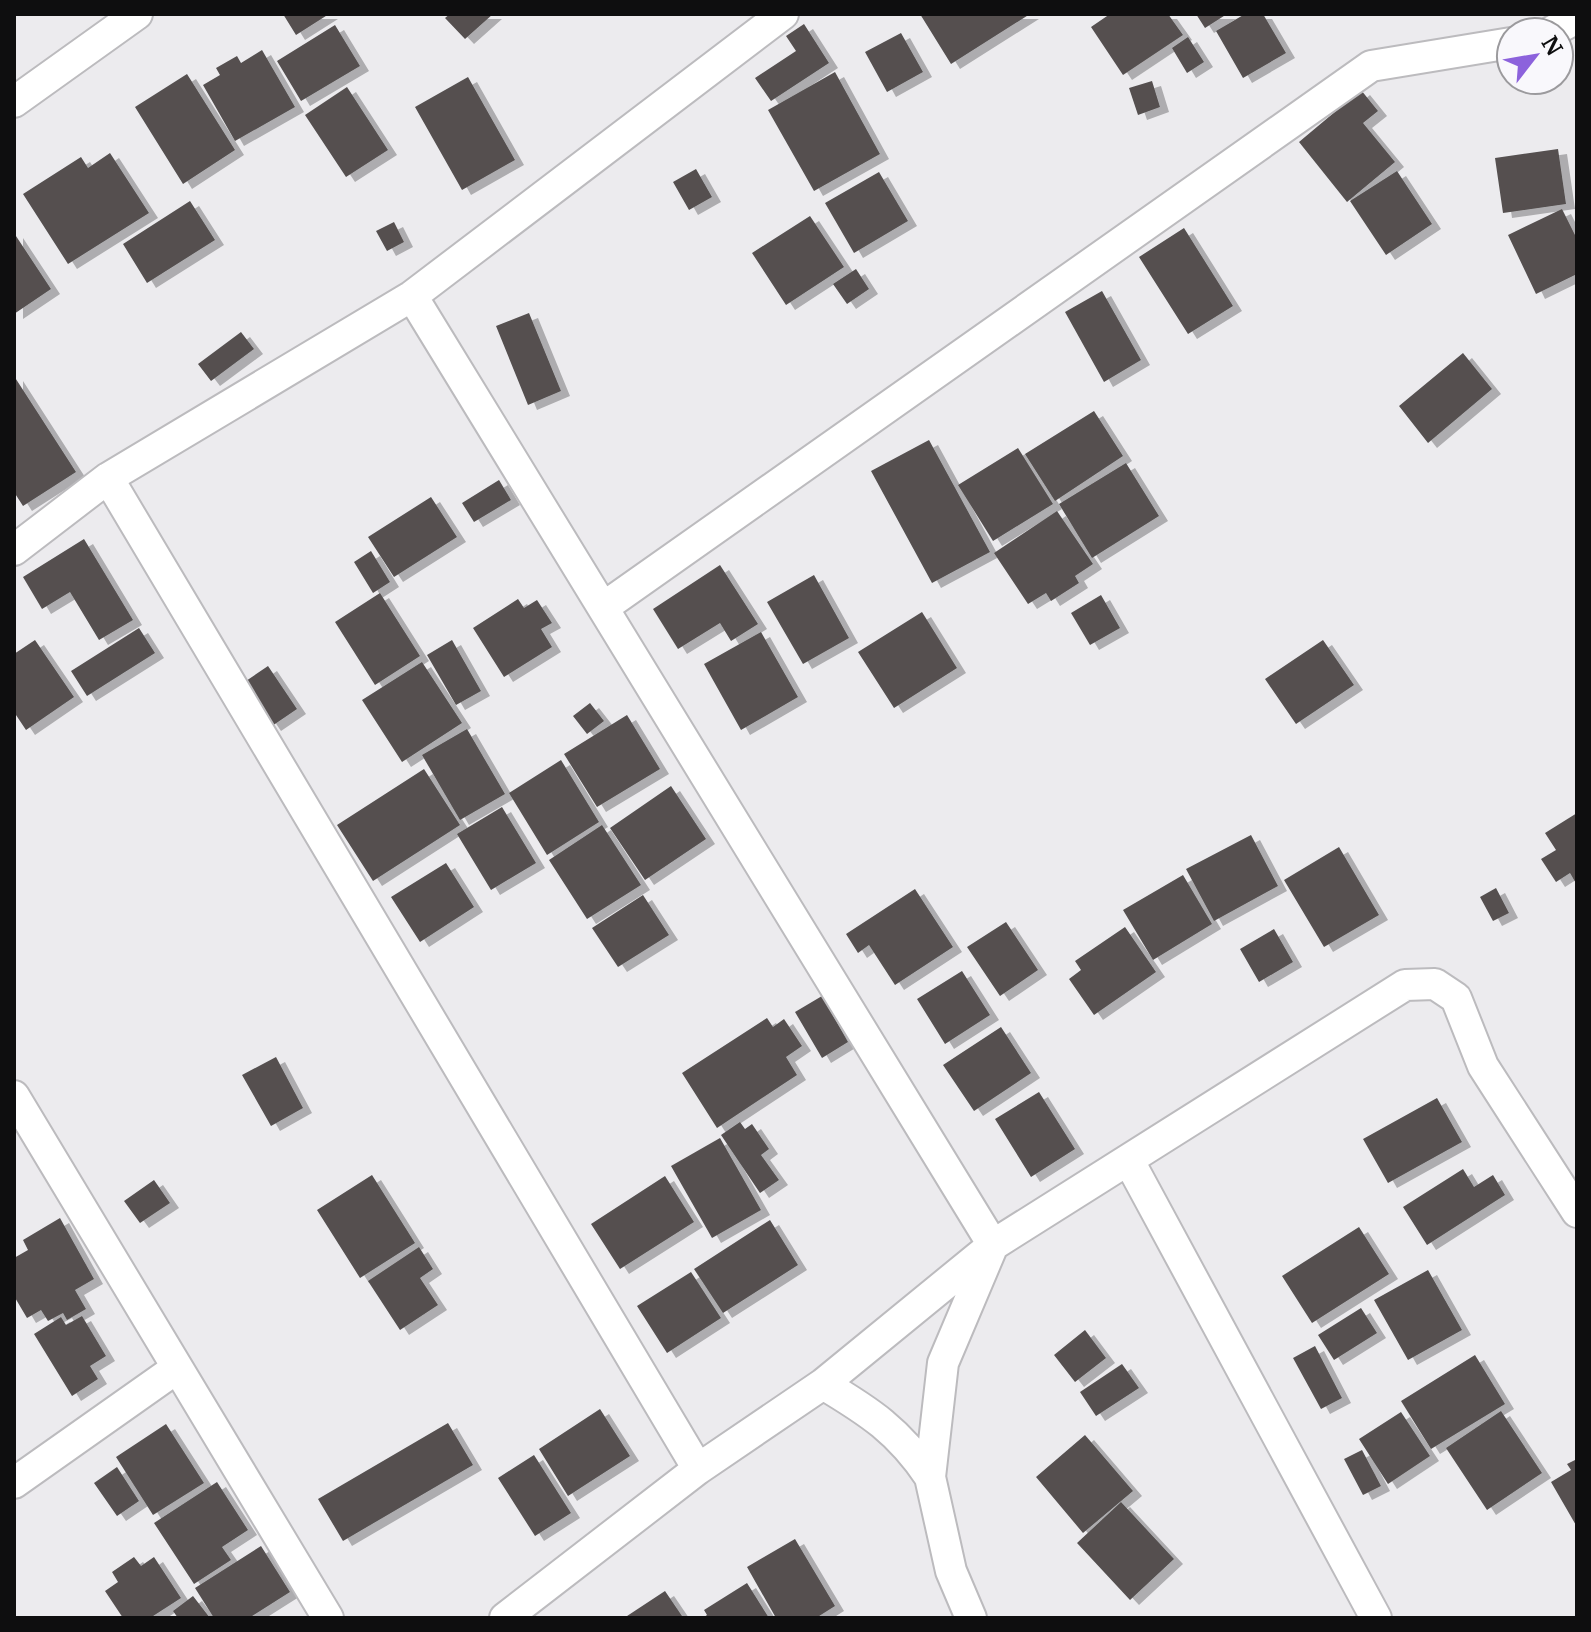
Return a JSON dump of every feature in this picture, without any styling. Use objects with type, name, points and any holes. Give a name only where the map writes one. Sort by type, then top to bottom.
[{"type":"street","points":[[14,102],[137,14]]},
{"type":"street","points":[[14,550],[108,478],[412,296],[783,14]]},
{"type":"street","points":[[604,607],[1371,66],[1495,46]]},
{"type":"street","points":[[412,296],[993,1245]]},
{"type":"street","points":[[108,478],[698,1469]]},
{"type":"street","points":[[505,1618],[698,1469],[823,1384],[993,1245],[1405,985],[1435,984],[1456,998],[1483,1066],[1577,1212]]},
{"type":"street","points":[[14,1096],[328,1618]]},
{"type":"street","points":[[1129,1161],[1376,1618]]},
{"type":"street","points":[[971,1618],[951,1571],[930,1477],[943,1363],[993,1245]]},
{"type":"street","points":[[14,1483],[177,1368]]},
{"type":"street","points":[[823,1384],[881,1419],[909,1446],[930,1477]]},
{"type":"building","points":[[283,14],[329,14],[296,35]]},
{"type":"building","points":[[450,14],[493,14],[465,39],[445,18]]},
{"type":"building","points":[[920,14],[1030,14],[951,64]]},
{"type":"building","points":[[1110,14],[1168,14],[1183,35],[1123,75],[1091,27]]},
{"type":"building","points":[[1196,14],[1227,14],[1205,28]]},
{"type":"building","points":[[1245,14],[1263,14],[1286,53],[1243,78],[1216,31]]},
{"type":"building","points":[[804,24],[829,63],[771,101],[755,78],[796,51],[786,36]]},
{"type":"building","points":[[335,25],[360,66],[301,101],[277,61]]},
{"type":"building","points":[[901,33],[923,72],[887,92],[865,52]]},
{"type":"building","points":[[1188,37],[1204,62],[1187,73],[1172,48]]},
{"type":"building","points":[[262,50],[295,107],[235,141],[203,85],[220,75],[216,68],[237,56],[241,63]]},
{"type":"building","points":[[835,72],[880,154],[814,191],[768,110]]},
{"type":"building","points":[[187,74],[235,150],[183,184],[135,107]]},
{"type":"building","points":[[468,77],[515,160],[462,190],[415,107]]},
{"type":"building","points":[[1152,81],[1160,107],[1138,115],[1129,88]]},
{"type":"building","points":[[347,87],[388,150],[346,177],[305,115]]},
{"type":"building","points":[[1361,90],[1378,111],[1363,123],[1395,162],[1347,202],[1299,142]]},
{"type":"building","points":[[1558,149],[1566,204],[1503,213],[1495,158]]},
{"type":"building","points":[[110,153],[149,213],[68,264],[23,194],[81,157],[88,168]]},
{"type":"building","points":[[696,169],[712,197],[689,210],[673,182]]},
{"type":"building","points":[[1397,171],[1432,224],[1386,255],[1350,201]]},
{"type":"building","points":[[879,172],[908,221],[854,253],[825,203]]},
{"type":"building","points":[[190,201],[215,240],[147,283],[123,244]]},
{"type":"building","points":[[1562,209],[1577,239],[1577,274],[1536,294],[1508,235]]},
{"type":"building","points":[[810,216],[844,267],[786,305],[752,253]]},
{"type":"building","points":[[394,222],[404,242],[387,251],[376,231]]},
{"type":"building","points":[[1184,228],[1233,306],[1188,334],[1139,257]]},
{"type":"building","points":[[14,233],[51,289],[14,314]]},
{"type":"building","points":[[856,269],[869,289],[847,304],[833,284]]},
{"type":"building","points":[[1102,291],[1141,360],[1104,382],[1065,312]]},
{"type":"building","points":[[529,313],[561,391],[528,405],[496,326]]},
{"type":"building","points":[[241,332],[254,349],[211,381],[198,364]]},
{"type":"building","points":[[1463,353],[1492,389],[1428,443],[1399,406]]},
{"type":"building","points":[[14,376],[76,472],[23,506],[14,492]]},
{"type":"building","points":[[1094,411],[1123,456],[1055,501],[1025,454]]},
{"type":"building","points":[[929,440],[990,552],[932,583],[871,471]]},
{"type":"building","points":[[1018,448],[1053,504],[993,541],[958,485]]},
{"type":"building","points":[[1126,463],[1159,516],[1092,558],[1059,504]]},
{"type":"building","points":[[499,480],[511,500],[474,522],[462,503]]},
{"type":"building","points":[[431,497],[457,537],[394,577],[368,537]]},
{"type":"building","points":[[1057,511],[1093,564],[1075,576],[1079,583],[1051,601],[1046,593],[1028,604],[994,553]]},
{"type":"building","points":[[84,539],[133,620],[99,640],[70,592],[42,609],[23,577]]},
{"type":"building","points":[[371,551],[390,582],[373,593],[354,562]]},
{"type":"building","points":[[720,565],[758,624],[731,641],[720,623],[678,649],[653,609]]},
{"type":"building","points":[[814,575],[849,638],[803,664],[767,602]]},
{"type":"building","points":[[380,593],[420,656],[375,685],[335,622]]},
{"type":"building","points":[[1101,595],[1120,628],[1090,645],[1071,613]]},
{"type":"building","points":[[518,599],[524,608],[537,600],[552,623],[541,629],[552,647],[504,677],[473,628]]},
{"type":"building","points":[[922,612],[957,668],[894,708],[858,652]]},
{"type":"building","points":[[139,628],[155,653],[87,696],[71,671]]},
{"type":"building","points":[[761,632],[798,697],[741,730],[704,664]]},
{"type":"building","points":[[35,640],[74,697],[26,730],[14,712],[14,654]]},
{"type":"building","points":[[452,640],[481,691],[456,705],[427,655]]},
{"type":"building","points":[[1323,640],[1354,685],[1296,724],[1265,679]]},
{"type":"building","points":[[422,662],[462,723],[402,762],[362,700]]},
{"type":"building","points":[[268,666],[297,709],[272,726],[243,683]]},
{"type":"building","points":[[590,703],[604,721],[587,734],[573,716]]},
{"type":"building","points":[[627,715],[660,769],[597,807],[564,754]]},
{"type":"building","points":[[467,729],[505,794],[460,820],[422,755]]},
{"type":"building","points":[[561,760],[599,822],[547,855],[509,793]]},
{"type":"building","points":[[424,769],[460,825],[373,881],[337,825]]},
{"type":"building","points":[[671,786],[706,839],[645,880],[610,828]]},
{"type":"building","points":[[502,807],[536,863],[491,890],[457,834]]},
{"type":"building","points":[[1577,813],[1577,885],[1570,873],[1556,882],[1541,859],[1556,850],[1545,833]]},
{"type":"building","points":[[602,825],[641,885],[587,919],[549,860]]},
{"type":"building","points":[[1251,835],[1278,886],[1214,921],[1186,869]]},
{"type":"building","points":[[1339,847],[1379,915],[1324,947],[1284,880]]},
{"type":"building","points":[[446,863],[474,907],[420,942],[391,897]]},
{"type":"building","points":[[1183,875],[1212,924],[1153,960],[1123,910]]},
{"type":"building","points":[[1496,888],[1509,913],[1493,921],[1480,897]]},
{"type":"building","points":[[915,889],[953,947],[895,985],[869,945],[858,953],[846,934]]},
{"type":"building","points":[[643,895],[669,935],[618,967],[592,928]]},
{"type":"building","points":[[1006,922],[1038,970],[1000,996],[967,947]]},
{"type":"building","points":[[1125,927],[1156,972],[1094,1015],[1069,979],[1081,970],[1075,961]]},
{"type":"building","points":[[1274,929],[1293,962],[1259,982],[1240,949]]},
{"type":"building","points":[[962,971],[990,1015],[945,1044],[917,999]]},
{"type":"building","points":[[822,996],[848,1042],[822,1058],[795,1012]]},
{"type":"building","points":[[767,1018],[773,1027],[784,1019],[802,1046],[786,1057],[797,1075],[717,1128],[682,1073]]},
{"type":"building","points":[[1001,1027],[1031,1073],[974,1111],[943,1065]]},
{"type":"building","points":[[276,1057],[303,1108],[271,1126],[242,1075]]},
{"type":"building","points":[[1039,1092],[1075,1149],[1031,1177],[995,1119]]},
{"type":"building","points":[[1437,1098],[1462,1142],[1388,1183],[1363,1139]]},
{"type":"building","points":[[740,1122],[745,1129],[752,1124],[769,1149],[761,1155],[779,1180],[760,1193],[721,1135]]},
{"type":"building","points":[[720,1138],[761,1210],[712,1238],[671,1166]]},
{"type":"building","points":[[1463,1169],[1474,1187],[1493,1175],[1505,1195],[1427,1245],[1403,1207]]},
{"type":"building","points":[[372,1175],[415,1243],[360,1278],[317,1210]]},
{"type":"building","points":[[665,1176],[694,1222],[620,1269],[591,1224]]},
{"type":"building","points":[[154,1180],[170,1203],[140,1223],[124,1201]]},
{"type":"building","points":[[60,1218],[94,1279],[75,1290],[86,1309],[67,1320],[63,1313],[48,1321],[41,1310],[27,1318],[14,1296],[14,1258],[28,1250],[23,1240]]},
{"type":"building","points":[[770,1220],[798,1265],[723,1313],[694,1269]]},
{"type":"building","points":[[1359,1227],[1389,1274],[1312,1323],[1282,1276]]},
{"type":"building","points":[[419,1247],[433,1269],[420,1278],[438,1305],[400,1330],[368,1281]]},
{"type":"building","points":[[1428,1270],[1462,1330],[1408,1360],[1374,1300]]},
{"type":"building","points":[[691,1272],[721,1318],[667,1353],[637,1306]]},
{"type":"building","points":[[1361,1308],[1377,1333],[1334,1360],[1318,1335]]},
{"type":"building","points":[[82,1316],[106,1356],[90,1366],[98,1379],[72,1396],[34,1334],[61,1317],[66,1325]]},
{"type":"building","points":[[1085,1330],[1106,1358],[1075,1382],[1054,1355]]},
{"type":"building","points":[[1315,1346],[1342,1398],[1321,1409],[1293,1358]]},
{"type":"building","points":[[1475,1355],[1505,1404],[1431,1449],[1401,1401]]},
{"type":"building","points":[[1122,1364],[1139,1388],[1096,1416],[1080,1392]]},
{"type":"building","points":[[600,1409],[630,1456],[568,1496],[539,1449]]},
{"type":"building","points":[[1501,1411],[1542,1473],[1487,1510],[1446,1448]]},
{"type":"building","points":[[1401,1412],[1430,1456],[1388,1484],[1359,1439]]},
{"type":"building","points":[[448,1423],[473,1465],[343,1541],[318,1499]]},
{"type":"building","points":[[166,1424],[204,1483],[153,1515],[116,1457]]},
{"type":"building","points":[[1085,1435],[1133,1491],[1083,1533],[1036,1477]]},
{"type":"building","points":[[1362,1450],[1381,1486],[1363,1495],[1344,1459]]},
{"type":"building","points":[[534,1455],[571,1513],[535,1536],[498,1478]]},
{"type":"building","points":[[1577,1459],[1577,1527],[1551,1482],[1571,1470],[1567,1464]]},
{"type":"building","points":[[117,1467],[139,1501],[117,1516],[94,1483]]},
{"type":"building","points":[[217,1482],[248,1530],[222,1547],[231,1560],[194,1584],[154,1523]]},
{"type":"building","points":[[1121,1502],[1174,1559],[1130,1600],[1077,1543]]},
{"type":"building","points":[[795,1539],[835,1606],[816,1618],[776,1618],[747,1567]]},
{"type":"building","points":[[261,1546],[290,1592],[249,1618],[214,1618],[195,1588]]},
{"type":"building","points":[[134,1557],[141,1566],[154,1557],[181,1598],[150,1618],[123,1618],[105,1591],[118,1582],[112,1572]]},
{"type":"building","points":[[747,1583],[769,1618],[703,1618],[707,1615],[704,1610]]},
{"type":"building","points":[[665,1591],[682,1616],[624,1618]]},
{"type":"building","points":[[193,1596],[210,1618],[178,1618],[173,1611]]}]
